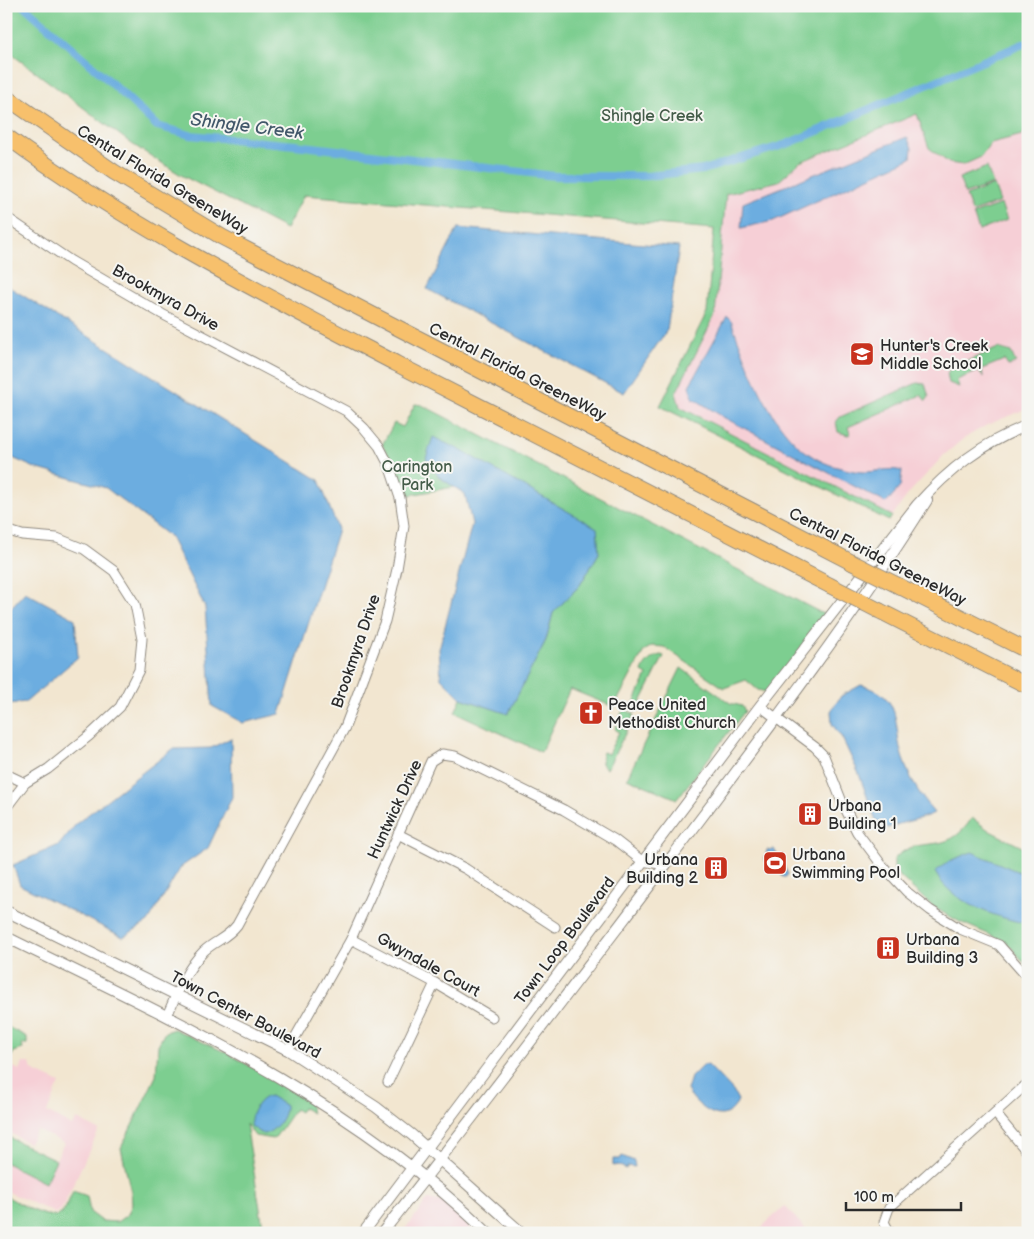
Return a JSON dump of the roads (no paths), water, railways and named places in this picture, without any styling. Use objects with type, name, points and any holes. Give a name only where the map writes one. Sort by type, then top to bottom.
[{"type":"highway","name":"Central Florida GreeneWay","points":[[6,98],[114,172],[222,237],[853,563],[1028,651]]},
{"type":"highway","points":[[6,136],[104,203],[207,264],[592,464],[1028,686]]},
{"type":"street","name":"Brookmyra Drive","points":[[6,217],[71,261],[162,314],[346,411],[379,446],[389,465],[400,498],[404,526],[385,620],[344,727],[237,924],[228,936],[205,950],[190,967],[167,1016]]},
{"type":"street","name":"Town Loop Boulevard","points":[[363,1233],[642,861],[916,505],[941,478],[972,453],[1001,435],[1028,425]]},
{"type":"street","name":"Town Loop Boulevard","points":[[382,1233],[441,1160],[776,718],[901,542],[941,478]]},
{"type":"street","points":[[6,530],[22,535],[57,538],[84,549],[114,571],[135,604],[142,639],[139,670],[120,707],[68,753],[25,784],[6,808]]},
{"type":"street","points":[[760,706],[815,747],[824,756],[842,802],[857,832],[881,864],[907,892],[930,910],[960,929],[999,945],[1028,978]]},
{"type":"street","name":"Huntwick Drive","points":[[288,1050],[351,939],[431,761],[442,754],[455,756],[564,810],[615,840],[642,861],[666,865]]},
{"type":"street","points":[[6,774],[25,784]]},
{"type":"street","points":[[398,834],[466,869],[555,927]]},
{"type":"street","name":"Town Center Boulevard","points":[[6,911],[288,1050],[376,1107],[428,1148],[522,1233]]},
{"type":"street","points":[[6,937],[167,1016],[288,1082],[373,1136],[412,1166],[488,1233]]},
{"type":"street","name":"Gwyndale Court","points":[[351,939],[435,983],[492,1017]]},
{"type":"street","points":[[388,1082],[435,983]]},
{"type":"street","points":[[890,1233],[884,1222],[889,1208],[1028,1083]]},
{"type":"street","points":[[995,1113],[1028,1153]]},
{"type":"water","points":[[907,137],[912,148],[911,158],[773,221],[741,228],[743,203]]},
{"type":"water","points":[[458,228],[679,247],[667,330],[624,393],[427,289]]},
{"type":"water","points":[[6,285],[319,480],[338,529],[280,714],[243,723],[212,706],[205,607],[170,537],[106,488],[35,468],[6,455]]},
{"type":"water","points":[[727,317],[731,321],[758,388],[784,430],[800,447],[819,460],[841,468],[864,472],[902,471],[900,487],[886,503],[723,417],[693,398],[689,386]]},
{"type":"water","points":[[433,437],[460,450],[597,528],[599,553],[580,585],[553,613],[546,640],[508,714],[461,698],[441,678],[439,649],[472,524],[465,494],[439,477],[426,458]]},
{"type":"water","points":[[25,592],[75,619],[78,657],[26,702],[8,704],[6,703],[6,613]]},
{"type":"water","points":[[861,685],[875,690],[885,697],[891,705],[903,759],[916,788],[934,813],[888,828],[875,819],[859,774],[842,738],[832,724],[831,711],[841,696]]},
{"type":"water","points":[[231,738],[232,797],[208,848],[181,867],[148,922],[123,937],[20,885],[13,865],[59,845],[77,823],[173,749],[211,748]]},
{"type":"water","name":"Urbana Swimming Pool","points":[[774,849],[788,874],[786,877],[783,877],[774,864],[767,863],[765,859],[767,850]]},
{"type":"water","points":[[972,852],[1028,876],[1028,924],[988,913],[975,907],[942,883],[935,872],[949,861]]},
{"type":"water","points":[[703,1065],[708,1065],[733,1091],[738,1100],[733,1109],[726,1114],[719,1115],[704,1109],[687,1090],[691,1077]]},
{"type":"water","points":[[270,1096],[285,1105],[285,1110],[279,1123],[272,1130],[263,1134],[252,1127],[251,1118],[258,1104]]},
{"type":"water","points":[[622,1156],[634,1161],[635,1167],[628,1166],[626,1169],[618,1165],[613,1166],[613,1159],[620,1159]]},
{"type":"waterway","name":"Shingle Creek","points":[[24,6],[157,126],[190,135],[295,145],[555,176],[647,176],[703,170],[787,144],[1028,42]]},
{"type":"place","name":"Hunter's Creek Middle School","points":[[862,354]]},
{"type":"place","name":"Peace United Methodist Church","points":[[591,713]]},
{"type":"place","name":"Urbana Building 1","points":[[810,814]]},
{"type":"place","name":"Urbana Swimming Pool","points":[[775,863]]},
{"type":"place","name":"Urbana Building 2","points":[[716,868]]},
{"type":"place","name":"Urbana Building 3","points":[[888,948]]},
{"type":"park label","name":"Carington Park","points":[[417,475]]}]
